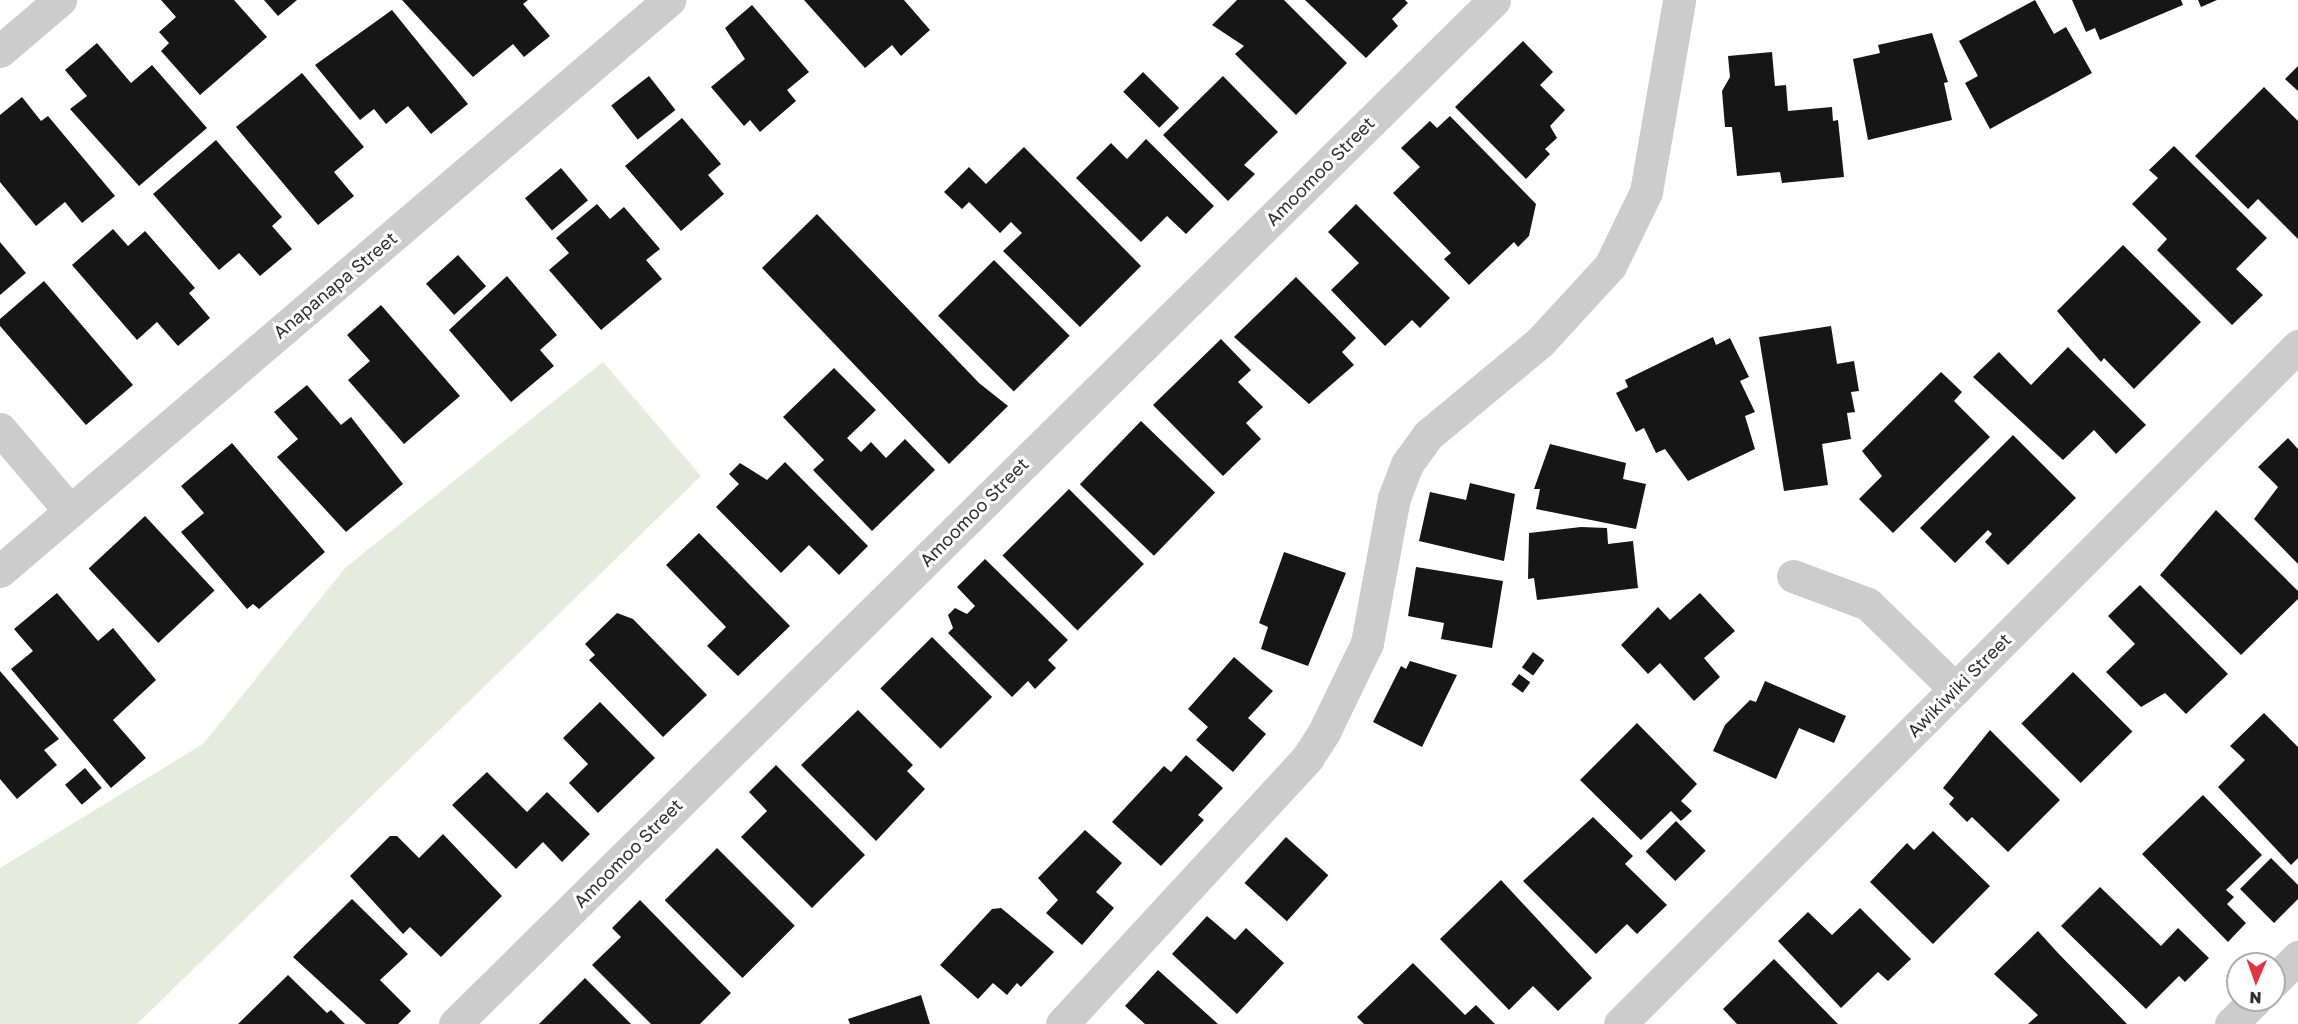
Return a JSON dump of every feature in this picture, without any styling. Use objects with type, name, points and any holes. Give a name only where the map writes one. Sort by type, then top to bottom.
[{"type":"street","points":[[0,51],[60,0]]},
{"type":"street","name":"Anapanapa Street","points":[[0,571],[669,0]]},
{"type":"street","name":"Amoomoo Street","points":[[455,1024],[1494,0]]},
{"type":"street","points":[[1062,1024],[1308,757],[1324,732],[1367,643],[1394,498],[1407,464],[1428,435],[1540,342],[1610,266],[1646,192],[1679,0]]},
{"type":"street","name":"Awikiwiki Street","points":[[1620,1024],[2298,346]]},
{"type":"street","points":[[0,429],[70,511]]},
{"type":"street","points":[[1793,576],[1868,604],[1955,689]]},
{"type":"street","points":[[2286,969],[2298,957]]},
{"type":"street","points":[[2231,1024],[2243,1012]]},
{"type":"green space","points":[[603,362],[701,476],[137,1024],[0,1024],[0,868],[203,744],[346,567]]},
{"type":"building","points":[[161,0],[234,0],[267,37],[200,95],[161,51],[169,43],[159,32],[176,17]]},
{"type":"building","points":[[264,0],[297,0],[278,16]]},
{"type":"building","points":[[402,0],[528,0],[523,4],[550,36],[524,57],[513,44],[473,77]]},
{"type":"building","points":[[804,0],[904,0],[930,30],[901,56],[892,45],[865,68]]},
{"type":"building","points":[[1237,0],[1284,0],[1347,63],[1296,115],[1235,54],[1244,46],[1212,25]]},
{"type":"building","points":[[1305,0],[1405,0],[1408,3],[1392,19],[1398,26],[1366,58]]},
{"type":"building","points":[[2035,0],[2054,34],[2066,27],[2092,73],[1990,129],[1965,83],[1978,76],[1959,41]]},
{"type":"building","points":[[2072,0],[2181,0],[2183,5],[2100,40],[2095,28],[2086,32]]},
{"type":"building","points":[[2198,0],[2217,0],[2201,7]]},
{"type":"building","points":[[752,5],[809,72],[787,90],[796,101],[760,132],[750,120],[744,126],[711,87],[745,59],[725,28]]},
{"type":"building","points":[[392,10],[468,104],[431,134],[408,106],[386,124],[374,109],[360,120],[315,65]]},
{"type":"building","points":[[1932,33],[1948,82],[1944,83],[1952,120],[1868,140],[1853,59],[1880,53],[1878,45]]},
{"type":"building","points":[[1523,41],[1553,72],[1540,85],[1565,110],[1550,126],[1557,138],[1545,149],[1550,154],[1526,179],[1455,107]]},
{"type":"building","points":[[97,43],[131,83],[152,65],[207,128],[139,186],[70,109],[87,96],[65,70]]},
{"type":"building","points":[[1772,52],[1775,86],[1786,85],[1788,111],[1832,107],[1833,121],[1838,120],[1844,177],[1782,183],[1780,172],[1737,176],[1732,127],[1725,127],[1722,91],[1730,77],[1728,56]]},
{"type":"building","points":[[2298,66],[2298,91],[2285,79]]},
{"type":"building","points":[[1143,72],[1179,108],[1159,128],[1123,92]]},
{"type":"building","points":[[302,73],[364,147],[334,172],[354,196],[318,225],[236,127]]},
{"type":"building","points":[[649,76],[675,110],[638,139],[611,106]]},
{"type":"building","points":[[1223,76],[1278,132],[1244,165],[1255,174],[1228,201],[1163,135]]},
{"type":"building","points":[[2264,87],[2298,121],[2298,239],[2258,199],[2248,209],[2195,156]]},
{"type":"building","points":[[22,97],[41,121],[48,116],[115,196],[82,223],[65,202],[36,226],[0,182],[0,115]]},
{"type":"building","points":[[1450,116],[1536,204],[1529,236],[1518,247],[1514,242],[1469,285],[1444,259],[1451,253],[1393,193],[1420,167],[1401,148],[1430,121],[1437,128]]},
{"type":"building","points":[[682,118],[721,164],[708,175],[724,194],[681,231],[625,166]]},
{"type":"building","points":[[1146,139],[1214,206],[1186,234],[1167,216],[1141,242],[1076,178],[1111,143],[1127,159]]},
{"type":"building","points":[[216,140],[282,217],[272,226],[292,249],[260,276],[239,253],[219,270],[153,194]]},
{"type":"building","points":[[2174,146],[2267,238],[2236,269],[2263,295],[2232,325],[2157,250],[2167,239],[2132,204],[2158,178],[2149,170]]},
{"type":"building","points":[[1024,147],[1141,266],[1080,327],[1003,251],[1022,233],[1011,222],[1000,233],[969,202],[962,209],[944,192],[969,167],[986,184]]},
{"type":"building","points":[[561,168],[588,200],[552,230],[525,198]]},
{"type":"building","points":[[597,204],[610,219],[624,207],[660,249],[646,260],[662,279],[601,330],[549,270],[569,253],[556,238]]},
{"type":"building","points":[[1356,204],[1450,298],[1420,328],[1412,320],[1385,346],[1331,290],[1359,263],[1328,232]]},
{"type":"building","points":[[817,214],[979,383],[1008,406],[949,464],[762,268]]},
{"type":"building","points":[[113,229],[128,246],[145,231],[195,288],[189,293],[210,318],[178,346],[157,322],[137,340],[72,265]]},
{"type":"building","points":[[0,242],[26,273],[0,295]]},
{"type":"building","points":[[2123,245],[2201,322],[2134,389],[2104,358],[2101,362],[2057,311]]},
{"type":"building","points":[[458,255],[486,286],[454,315],[426,284]]},
{"type":"building","points":[[994,260],[1070,336],[1014,392],[938,316]]},
{"type":"building","points":[[507,276],[557,335],[540,350],[554,366],[511,402],[449,330]]},
{"type":"building","points":[[1296,277],[1356,338],[1342,352],[1354,365],[1309,404],[1234,337]]},
{"type":"building","points":[[44,281],[133,385],[86,425],[0,326],[0,319]]},
{"type":"building","points":[[381,305],[460,396],[404,444],[348,380],[370,361],[347,335]]},
{"type":"building","points":[[1831,326],[1837,364],[1854,361],[1859,391],[1851,392],[1855,412],[1847,413],[1851,439],[1822,444],[1828,485],[1784,491],[1759,337]]},
{"type":"building","points":[[1713,337],[1716,345],[1730,338],[1749,377],[1740,381],[1755,412],[1745,416],[1755,449],[1688,481],[1665,449],[1656,453],[1644,428],[1636,432],[1616,393],[1628,387],[1625,380]]},
{"type":"building","points":[[1221,339],[1251,370],[1238,382],[1263,407],[1246,423],[1261,439],[1223,476],[1153,405]]},
{"type":"building","points":[[2068,347],[2146,425],[2116,454],[2094,430],[2063,460],[1973,377],[1999,352],[2031,385]]},
{"type":"building","points":[[834,368],[876,410],[847,438],[861,452],[871,442],[886,458],[905,439],[935,470],[872,531],[813,470],[824,460],[783,417]]},
{"type":"building","points":[[1941,372],[1962,392],[1954,401],[1990,437],[1893,533],[1859,499],[1882,476],[1862,451]]},
{"type":"building","points":[[307,385],[341,425],[351,417],[403,484],[346,532],[277,457],[298,439],[274,412]]},
{"type":"building","points":[[1141,421],[1215,493],[1154,556],[1080,484]]},
{"type":"building","points":[[2013,435],[2076,498],[2008,565],[1985,542],[1992,534],[1988,530],[1955,563],[1920,528]]},
{"type":"building","points":[[2288,438],[2298,449],[2298,564],[2254,519],[2278,487],[2258,467]]},
{"type":"building","points":[[232,443],[325,552],[259,609],[253,604],[247,609],[181,532],[204,513],[181,486]]},
{"type":"building","points":[[1550,444],[1626,463],[1623,479],[1646,484],[1636,529],[1536,509],[1540,489],[1534,489]]},
{"type":"building","points":[[785,462],[868,546],[839,575],[809,545],[781,573],[716,507],[739,484],[729,474],[740,463],[767,480]]},
{"type":"building","points":[[1470,483],[1515,494],[1504,561],[1419,541],[1430,492],[1466,500]]},
{"type":"building","points":[[1069,489],[1144,564],[1077,630],[1003,555]]},
{"type":"building","points":[[2216,510],[2298,591],[2298,599],[2241,655],[2160,575]]},
{"type":"building","points":[[145,516],[215,591],[158,643],[89,569]]},
{"type":"building","points":[[1581,527],[1607,528],[1608,544],[1633,541],[1638,588],[1537,600],[1534,578],[1528,579],[1529,533]]},
{"type":"building","points":[[699,533],[790,626],[738,676],[707,646],[726,627],[666,565]]},
{"type":"building","points":[[1284,552],[1346,573],[1308,666],[1261,649],[1268,627],[1259,623]]},
{"type":"building","points":[[985,559],[1068,640],[1048,660],[1056,668],[1035,689],[1028,681],[1012,697],[948,633],[953,628],[948,615],[955,608],[967,614],[975,606],[957,587]]},
{"type":"building","points":[[1416,567],[1503,581],[1492,648],[1441,639],[1444,623],[1408,616]]},
{"type":"building","points":[[2140,585],[2228,674],[2186,714],[2165,693],[2141,707],[2106,672],[2135,644],[2108,616]]},
{"type":"building","points":[[57,593],[98,641],[113,628],[156,680],[113,720],[146,758],[111,788],[11,669],[33,651],[14,629]]},
{"type":"building","points":[[1700,593],[1735,631],[1704,658],[1720,677],[1694,701],[1660,663],[1648,674],[1621,645],[1658,607],[1670,620]]},
{"type":"building","points":[[617,613],[633,619],[707,695],[663,737],[589,660],[595,655],[585,644]]},
{"type":"building","points":[[932,637],[992,697],[940,749],[880,689]]},
{"type":"building","points":[[1533,652],[1544,660],[1533,676],[1522,667]]},
{"type":"building","points":[[1234,657],[1273,691],[1248,718],[1266,734],[1233,772],[1196,740],[1208,727],[1188,709]]},
{"type":"building","points":[[1410,661],[1457,675],[1422,747],[1373,722],[1401,666],[1406,669]]},
{"type":"building","points":[[0,671],[59,739],[44,750],[57,765],[17,799],[0,779]]},
{"type":"building","points":[[2073,672],[2132,731],[2081,783],[2021,724]]},
{"type":"building","points":[[1519,674],[1530,682],[1523,693],[1511,685]]},
{"type":"building","points":[[1765,681],[1846,716],[1834,743],[1799,728],[1776,779],[1713,751],[1725,725],[1750,700],[1756,702]]},
{"type":"building","points":[[600,702],[655,758],[598,813],[569,783],[588,764],[563,738]]},
{"type":"building","points":[[858,710],[913,765],[907,771],[925,789],[876,841],[801,765]]},
{"type":"building","points":[[2264,713],[2298,747],[2298,858],[2291,865],[2218,787],[2245,760],[2230,746]]},
{"type":"building","points":[[1637,723],[1697,784],[1681,801],[1692,811],[1681,821],[1671,811],[1641,840],[1580,780]]},
{"type":"building","points":[[1990,730],[2060,800],[2008,852],[1972,817],[1967,822],[1949,804],[1954,798],[1943,788]]},
{"type":"building","points":[[1186,755],[1223,788],[1198,815],[1204,820],[1161,866],[1112,822],[1164,766],[1171,772]]},
{"type":"building","points":[[776,765],[865,855],[812,908],[741,837],[767,811],[749,792]]},
{"type":"building","points":[[85,768],[102,788],[82,805],[65,785]]},
{"type":"building","points":[[487,772],[527,812],[547,792],[590,834],[562,862],[543,842],[516,869],[452,805]]},
{"type":"building","points":[[2203,795],[2262,855],[2226,890],[2234,897],[2227,904],[2246,923],[2228,942],[2142,854]]},
{"type":"building","points":[[1593,817],[1633,856],[1625,864],[1667,905],[1637,934],[1627,924],[1596,954],[1523,881]]},
{"type":"building","points":[[1676,821],[1706,851],[1675,881],[1646,851]]},
{"type":"building","points":[[1085,830],[1122,863],[1096,892],[1114,908],[1082,945],[1046,913],[1058,900],[1038,878]]},
{"type":"building","points":[[1933,831],[1990,886],[1933,944],[1870,882],[1907,843],[1914,850]]},
{"type":"building","points":[[443,834],[502,896],[441,957],[410,927],[403,934],[350,876],[390,836],[397,836],[419,858]]},
{"type":"building","points":[[1286,837],[1328,875],[1287,921],[1245,883]]},
{"type":"building","points":[[717,848],[795,926],[742,978],[665,900]]},
{"type":"building","points":[[2271,858],[2298,885],[2298,899],[2274,923],[2240,889]]},
{"type":"building","points":[[1501,880],[1592,978],[1558,1011],[1533,986],[1509,1010],[1440,939]]},
{"type":"building","points":[[2100,887],[2161,946],[2178,928],[2209,958],[2185,982],[2179,976],[2146,1009],[2061,926]]},
{"type":"building","points":[[352,899],[408,954],[380,980],[411,1011],[398,1024],[366,1024],[293,957]]},
{"type":"building","points":[[640,900],[731,993],[700,1024],[651,1024],[592,965],[621,937],[612,928]]},
{"type":"building","points":[[1001,908],[1054,952],[1021,987],[1017,983],[1007,995],[993,983],[978,999],[940,965],[992,909]]},
{"type":"building","points":[[1860,908],[1911,959],[1888,981],[1878,972],[1841,1008],[1778,941],[1808,912],[1832,935]]},
{"type":"building","points":[[1207,916],[1235,940],[1246,928],[1284,963],[1237,1014],[1172,954]]},
{"type":"building","points":[[2038,931],[2127,1024],[2028,1024],[2038,1015],[1994,974]]},
{"type":"building","points":[[1774,959],[1838,1024],[1737,1024],[1723,1009]]},
{"type":"building","points":[[1413,963],[1465,1015],[1476,1005],[1495,1024],[1364,1024],[1357,1017]]},
{"type":"building","points":[[1158,970],[1218,1024],[1145,1024],[1125,1006]]},
{"type":"building","points":[[288,975],[327,1013],[331,1010],[345,1024],[238,1024]]},
{"type":"building","points":[[585,978],[631,1024],[539,1024]]},
{"type":"building","points":[[921,995],[930,1024],[850,1024],[848,1019]]}]
